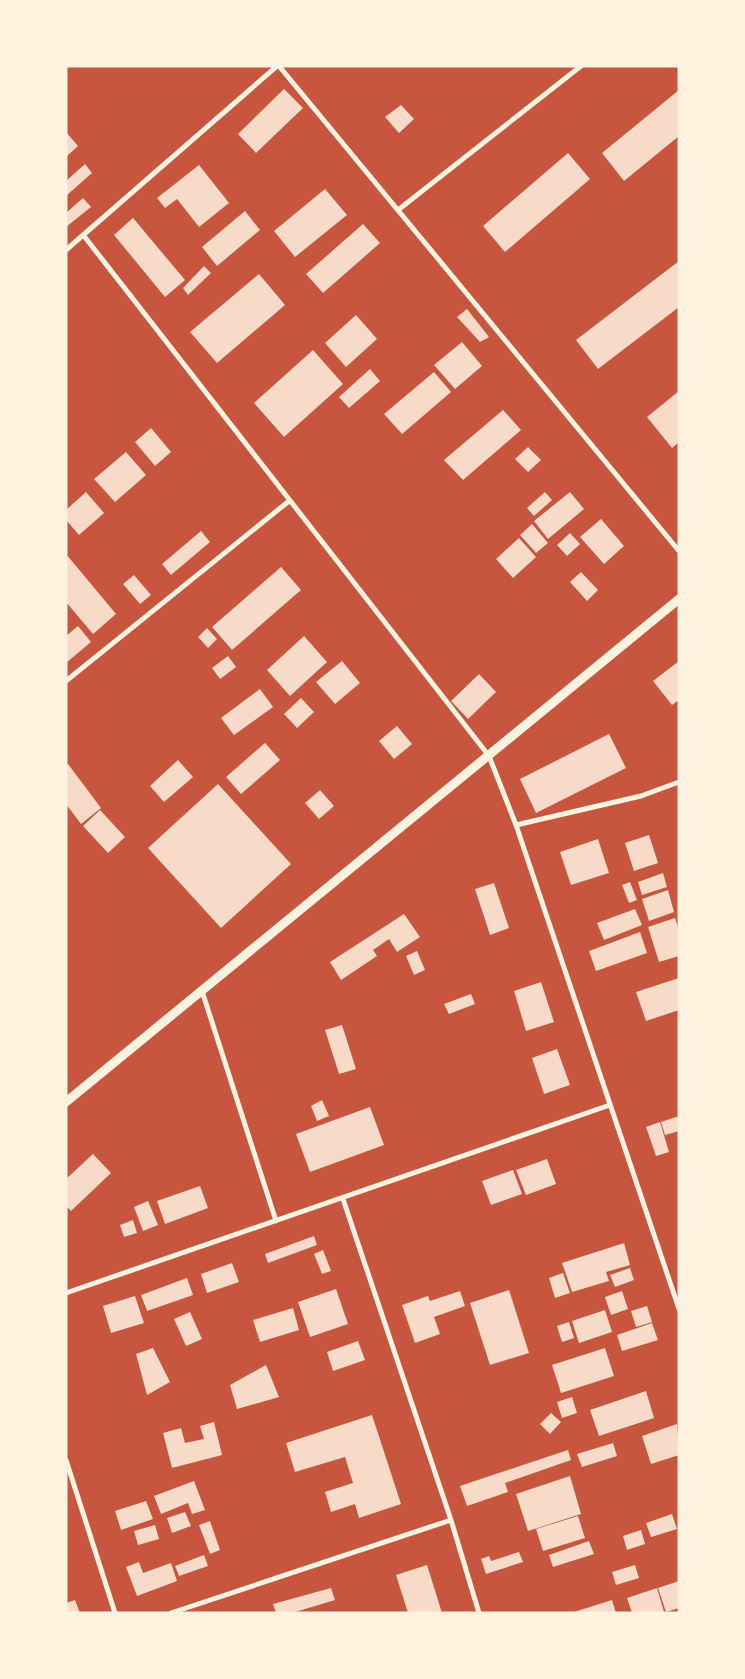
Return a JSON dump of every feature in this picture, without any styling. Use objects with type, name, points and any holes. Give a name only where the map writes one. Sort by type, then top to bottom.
[{"type":"street","points":[[66,250],[278,66],[679,551]]},
{"type":"street","points":[[398,210],[581,66]]},
{"type":"street","points":[[84,236],[488,756],[516,825],[679,1309]]},
{"type":"street","points":[[66,682],[289,501]]},
{"type":"street","points":[[66,1102],[679,599]]},
{"type":"street","points":[[516,825],[641,796],[679,782]]},
{"type":"street","points":[[202,991],[276,1221]]},
{"type":"street","points":[[66,1293],[610,1105]]},
{"type":"street","points":[[343,1198],[451,1520],[479,1613]]},
{"type":"street","points":[[66,1460],[115,1613]]},
{"type":"street","points":[[171,1613],[451,1520]]},
{"type":"building","points":[[284,89],[303,108],[256,153],[238,134]]},
{"type":"building","points":[[679,90],[679,136],[624,181],[602,153]]},
{"type":"building","points":[[401,105],[414,119],[399,133],[385,117]]},
{"type":"building","points":[[66,132],[78,146],[66,157]]},
{"type":"building","points":[[568,153],[590,179],[505,252],[483,226]]},
{"type":"building","points":[[85,164],[92,173],[66,196],[66,181]]},
{"type":"building","points":[[199,165],[229,203],[199,227],[177,199],[165,208],[157,198]]},
{"type":"building","points":[[325,189],[347,215],[295,257],[274,231]]},
{"type":"building","points":[[83,198],[91,207],[66,227],[66,213]]},
{"type":"building","points":[[245,211],[260,230],[217,266],[202,247]]},
{"type":"building","points":[[133,218],[185,280],[165,297],[114,235]]},
{"type":"building","points":[[363,224],[380,243],[323,293],[306,274]]},
{"type":"building","points":[[679,261],[679,307],[598,369],[576,340]]},
{"type":"building","points":[[204,266],[211,273],[188,295],[183,288]]},
{"type":"building","points":[[259,274],[285,305],[217,363],[190,332]]},
{"type":"building","points":[[467,309],[489,337],[480,342],[457,317]]},
{"type":"building","points":[[356,315],[377,339],[346,367],[325,343]]},
{"type":"building","points":[[462,342],[482,366],[455,389],[434,365]]},
{"type":"building","points":[[313,350],[343,384],[284,437],[254,403]]},
{"type":"building","points":[[370,369],[380,381],[349,408],[339,397]]},
{"type":"building","points":[[434,372],[451,392],[402,434],[384,414]]},
{"type":"building","points":[[679,391],[679,442],[672,448],[647,417]]},
{"type":"building","points":[[503,410],[521,430],[463,480],[444,460]]},
{"type":"building","points":[[151,428],[171,452],[155,466],[135,442]]},
{"type":"building","points":[[528,447],[541,460],[528,472],[515,459]]},
{"type":"building","points":[[126,452],[146,475],[115,502],[94,479]]},
{"type":"building","points":[[86,492],[104,513],[79,535],[66,520],[66,510]]},
{"type":"building","points":[[545,492],[552,500],[534,516],[527,508]]},
{"type":"building","points":[[570,492],[584,509],[548,539],[534,521]]},
{"type":"building","points":[[601,519],[624,546],[604,564],[580,537]]},
{"type":"building","points":[[532,524],[548,543],[536,553],[520,535]]},
{"type":"building","points":[[201,531],[210,542],[171,575],[162,564]]},
{"type":"building","points":[[570,533],[580,544],[567,556],[557,545]]},
{"type":"building","points":[[519,538],[536,557],[513,578],[496,559]]},
{"type":"building","points":[[66,554],[116,614],[93,634],[66,602]]},
{"type":"building","points":[[281,567],[301,590],[232,650],[212,627]]},
{"type":"building","points":[[581,572],[598,590],[587,601],[570,582]]},
{"type":"building","points":[[134,575],[151,595],[140,604],[123,584]]},
{"type":"building","points":[[78,626],[91,642],[66,663],[66,636]]},
{"type":"building","points":[[207,628],[217,639],[208,648],[198,637]]},
{"type":"building","points":[[304,636],[327,662],[290,696],[267,670]]},
{"type":"building","points":[[228,656],[236,667],[220,679],[212,668]]},
{"type":"building","points":[[342,661],[360,683],[335,704],[316,682]]},
{"type":"building","points":[[679,661],[679,700],[672,705],[653,681]]},
{"type":"building","points":[[479,674],[496,692],[468,719],[451,701]]},
{"type":"building","points":[[260,689],[273,707],[234,735],[221,718]]},
{"type":"building","points":[[301,698],[314,712],[297,728],[284,714]]},
{"type":"building","points":[[397,726],[412,744],[394,759],[379,741]]},
{"type":"building","points":[[609,734],[626,768],[536,813],[520,779]]},
{"type":"building","points":[[265,743],[280,760],[241,794],[226,777]]},
{"type":"building","points":[[178,760],[193,777],[164,802],[150,786]]},
{"type":"building","points":[[68,764],[101,808],[81,824],[66,804],[66,766]]},
{"type":"building","points":[[218,784],[291,864],[221,928],[148,848]]},
{"type":"building","points":[[320,790],[334,806],[319,819],[305,803]]},
{"type":"building","points":[[100,810],[125,837],[108,853],[83,826]]},
{"type":"building","points":[[649,835],[658,863],[634,871],[625,843]]},
{"type":"building","points":[[598,839],[609,873],[571,885],[560,852]]},
{"type":"building","points":[[663,873],[667,887],[642,895],[638,882]]},
{"type":"building","points":[[630,882],[637,900],[629,903],[622,885]]},
{"type":"building","points":[[494,883],[509,928],[490,935],[475,889]]},
{"type":"building","points":[[668,890],[674,912],[649,921],[642,899]]},
{"type":"building","points":[[635,909],[642,925],[604,940],[597,923]]},
{"type":"building","points":[[404,914],[420,937],[397,952],[389,939],[373,950],[377,956],[341,980],[330,962]]},
{"type":"building","points":[[675,918],[679,931],[679,956],[659,962],[648,927]]},
{"type":"building","points":[[640,932],[647,953],[596,971],[589,951]]},
{"type":"building","points":[[417,951],[425,970],[414,975],[406,956]]},
{"type":"building","points":[[679,978],[679,1010],[646,1021],[636,992]]},
{"type":"building","points":[[541,982],[554,1022],[526,1031],[514,991]]},
{"type":"building","points":[[471,994],[475,1004],[449,1014],[444,1004]]},
{"type":"building","points":[[342,1025],[356,1069],[339,1074],[325,1030]]},
{"type":"building","points":[[557,1049],[570,1085],[544,1094],[532,1058]]},
{"type":"building","points":[[322,1100],[329,1116],[317,1121],[311,1106]]},
{"type":"building","points":[[370,1107],[384,1145],[310,1172],[296,1134]]},
{"type":"building","points":[[679,1116],[679,1131],[665,1135],[661,1122]]},
{"type":"building","points":[[660,1122],[669,1152],[656,1156],[646,1127]]},
{"type":"building","points":[[93,1154],[111,1173],[71,1211],[66,1206],[66,1179]]},
{"type":"building","points":[[547,1159],[556,1184],[526,1195],[516,1170]]},
{"type":"building","points":[[513,1170],[522,1194],[491,1205],[482,1181]]},
{"type":"building","points":[[200,1186],[208,1208],[165,1224],[157,1201]]},
{"type":"building","points":[[148,1201],[158,1225],[143,1231],[134,1207]]},
{"type":"building","points":[[133,1220],[137,1233],[124,1237],[120,1225]]},
{"type":"building","points":[[314,1236],[317,1245],[268,1263],[265,1254]]},
{"type":"building","points":[[624,1243],[630,1265],[606,1272],[609,1281],[572,1292],[562,1263]]},
{"type":"building","points":[[323,1250],[331,1271],[322,1274],[314,1254]]},
{"type":"building","points":[[232,1263],[239,1282],[207,1293],[201,1274]]},
{"type":"building","points":[[630,1268],[634,1280],[615,1287],[610,1275]]},
{"type":"building","points":[[563,1273],[570,1293],[555,1298],[549,1278]]},
{"type":"building","points":[[187,1278],[193,1295],[147,1311],[141,1295]]},
{"type":"building","points":[[336,1289],[348,1324],[310,1337],[298,1302]]},
{"type":"building","points":[[509,1290],[529,1353],[490,1365],[470,1303]]},
{"type":"building","points":[[460,1291],[465,1306],[434,1317],[440,1334],[415,1343],[402,1305],[428,1296],[430,1301]]},
{"type":"building","points":[[622,1291],[628,1309],[611,1315],[605,1297]]},
{"type":"building","points":[[135,1296],[144,1323],[111,1333],[103,1306]]},
{"type":"building","points":[[647,1306],[652,1322],[636,1327],[631,1311]]},
{"type":"building","points":[[293,1308],[299,1330],[260,1342],[253,1320]]},
{"type":"building","points":[[605,1310],[612,1332],[579,1343],[572,1321]]},
{"type":"building","points":[[190,1312],[202,1339],[186,1346],[174,1319]]},
{"type":"building","points":[[569,1322],[574,1338],[562,1342],[557,1326]]},
{"type":"building","points":[[652,1323],[658,1340],[622,1351],[617,1335]]},
{"type":"building","points":[[358,1341],[365,1360],[333,1371],[327,1352]]},
{"type":"building","points":[[153,1348],[170,1382],[147,1395],[136,1354]]},
{"type":"building","points":[[605,1348],[614,1376],[561,1393],[552,1365]]},
{"type":"building","points":[[266,1365],[279,1397],[237,1409],[230,1385]]},
{"type":"building","points":[[646,1391],[654,1418],[599,1436],[590,1410]]},
{"type":"building","points":[[572,1397],[577,1413],[562,1418],[557,1402]]},
{"type":"building","points":[[551,1413],[561,1422],[550,1434],[540,1424]]},
{"type":"building","points":[[372,1415],[401,1504],[359,1518],[355,1504],[331,1512],[325,1492],[353,1483],[345,1457],[295,1472],[286,1443]]},
{"type":"building","points":[[214,1422],[222,1455],[172,1468],[163,1433],[181,1428],[185,1443],[204,1439],[200,1426]]},
{"type":"building","points":[[677,1424],[679,1455],[651,1464],[642,1436]]},
{"type":"building","points":[[613,1443],[617,1456],[582,1467],[577,1454]]},
{"type":"building","points":[[568,1450],[571,1460],[505,1483],[508,1492],[467,1506],[460,1486]]},
{"type":"building","points":[[570,1476],[581,1514],[528,1531],[516,1494]]},
{"type":"building","points":[[194,1481],[205,1510],[192,1514],[188,1503],[161,1514],[154,1496]]},
{"type":"building","points":[[146,1501],[153,1519],[121,1530],[115,1511]]},
{"type":"building","points":[[185,1512],[191,1526],[172,1533],[167,1518]]},
{"type":"building","points":[[672,1514],[677,1529],[651,1537],[646,1523]]},
{"type":"building","points":[[578,1516],[585,1538],[543,1551],[536,1529]]},
{"type":"building","points":[[210,1521],[220,1550],[210,1554],[199,1525]]},
{"type":"building","points":[[155,1525],[159,1539],[138,1545],[134,1531]]},
{"type":"building","points":[[641,1530],[645,1544],[627,1550],[623,1536]]},
{"type":"building","points":[[589,1541],[594,1554],[553,1567],[549,1555]]},
{"type":"building","points":[[519,1552],[523,1562],[486,1574],[481,1559],[489,1556],[491,1561]]},
{"type":"building","points":[[204,1555],[208,1566],[179,1576],[175,1566]]},
{"type":"building","points":[[139,1562],[143,1573],[171,1563],[177,1581],[137,1596],[126,1567]]},
{"type":"building","points":[[427,1565],[442,1613],[408,1613],[396,1575]]},
{"type":"building","points":[[635,1565],[639,1578],[616,1585],[612,1572]]},
{"type":"building","points":[[679,1581],[679,1608],[666,1612],[658,1588]]},
{"type":"building","points":[[331,1588],[335,1600],[292,1613],[276,1613],[273,1604]]},
{"type":"building","points":[[657,1588],[664,1612],[632,1613],[627,1598]]},
{"type":"building","points":[[75,1600],[80,1613],[66,1613],[66,1603]]},
{"type":"building","points":[[612,1600],[616,1613],[574,1613],[574,1612]]}]
